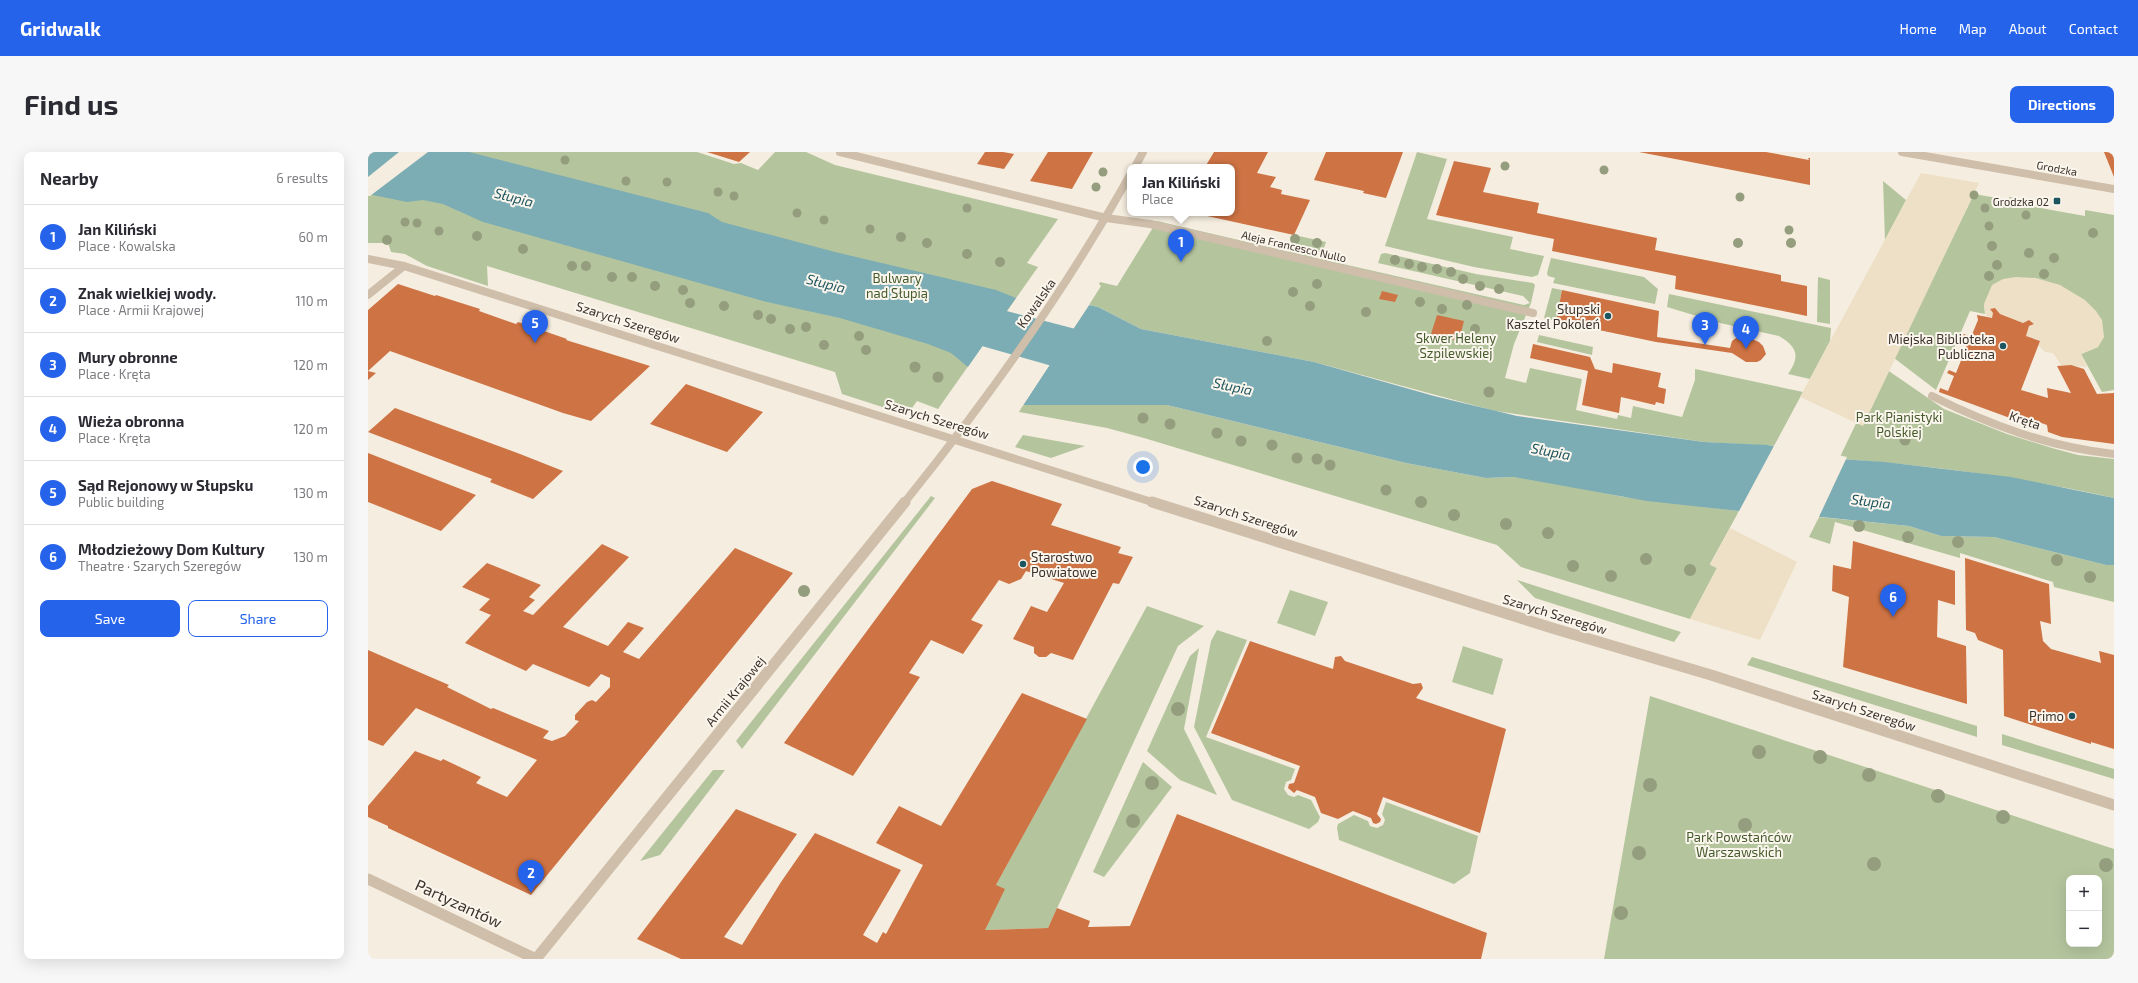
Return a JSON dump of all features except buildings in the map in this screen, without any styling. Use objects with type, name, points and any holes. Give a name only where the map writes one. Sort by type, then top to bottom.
[{"type":"street","name":"Aleja Francesco Nullo","points":[[840,152],[1106,218],[1150,224],[1533,313]]},
{"type":"street","points":[[1136,164],[1143,152]]},
{"type":"street","name":"Grodzka","points":[[1902,152],[2114,189]]},
{"type":"street","name":"Kowalska","points":[[955,440],[984,401],[1070,276],[1106,218],[1127,180]]},
{"type":"street","name":"Szarych Szeregów","points":[[368,259],[404,266],[1545,626],[1711,675],[2114,805]]},
{"type":"street","points":[[368,295],[404,266]]},
{"type":"street","name":"Kręta","points":[[1932,396],[1956,408],[2033,437],[2093,453],[2114,454]]},
{"type":"street","name":"Armii Krajowej","points":[[536,959],[955,440]]},
{"type":"street","name":"Partyzantów","points":[[368,879],[536,959]]},
{"type":"green space","name":"Bulwary nad Słupią","points":[[368,152],[697,152],[734,164],[741,163],[758,170],[775,152],[806,152],[835,165],[1058,219],[1027,263],[1038,267],[938,409],[917,401],[907,415],[842,394],[835,372],[487,266],[488,286],[427,266],[405,254],[391,252],[388,243],[368,243]]},
{"type":"green space","points":[[1417,152],[1447,159],[1427,219],[1513,237],[1510,249],[1544,256],[1538,275],[1532,277],[1474,267],[1385,246]]},
{"type":"green space","points":[[1883,181],[1906,200],[1885,240]]},
{"type":"green space","points":[[1974,194],[2009,200],[2009,197],[2028,201],[2029,206],[2085,216],[2085,210],[2114,215],[2114,390],[2102,392],[2081,354],[2098,347],[2071,329],[1984,305],[1985,314],[1970,311],[1936,390],[1894,358]]},
{"type":"green space","name":"Skwer Heleny Szpilewskiej","points":[[1157,221],[1290,252],[1288,249],[1294,235],[1326,242],[1322,253],[1312,257],[1524,305],[1530,303],[1523,296],[1378,263],[1381,254],[1385,253],[1476,274],[1533,283],[1535,285],[1531,303],[1514,344],[1505,378],[1526,383],[1530,368],[1582,379],[1576,410],[1617,419],[1618,415],[1631,418],[1633,406],[1682,417],[1695,380],[1695,369],[1803,392],[1774,446],[1704,442],[1495,411],[1314,362],[1141,329],[1098,307],[1089,305],[1101,286],[1099,284],[1100,282],[1117,286]]},
{"type":"green space","points":[[1551,258],[1644,277],[1658,289],[1655,304],[1553,283],[1555,278],[1548,276],[1547,273]]},
{"type":"green space","points":[[1818,277],[1830,280],[1830,324],[1817,322]]},
{"type":"green space","points":[[1552,288],[1562,290],[1556,321],[1544,318]]},
{"type":"green space","points":[[1669,294],[1831,328],[1830,341],[1810,379],[1788,374],[1794,362],[1795,353],[1790,344],[1785,340],[1779,336],[1720,323],[1667,307]]},
{"type":"green space","points":[[1539,335],[1593,347],[1592,355],[1537,342]]},
{"type":"green space","name":"Park Pianistyki Polskiej","points":[[1883,367],[1944,409],[2007,434],[2052,448],[2078,455],[2114,459],[2114,498],[2046,484],[1977,473],[1839,459]]},
{"type":"green space","points":[[1023,405],[1167,405],[1406,463],[1486,478],[1529,478],[1624,497],[1739,511],[1710,564],[1717,568],[1690,619],[1521,567],[1497,545],[1144,438],[1107,428],[1019,412]]},
{"type":"green space","points":[[1023,435],[1085,446],[1051,458],[1015,447]]},
{"type":"green space","points":[[931,496],[935,498],[742,749],[736,741]]},
{"type":"green space","points":[[1819,517],[1909,526],[1941,536],[1994,537],[2106,565],[2114,565],[2114,602],[2054,587],[2053,582],[1960,553],[1960,558],[1835,522],[1830,544],[1809,537]]},
{"type":"green space","points":[[1517,580],[1681,632],[1674,642],[1535,598]]},
{"type":"green space","points":[[1290,590],[1328,602],[1315,636],[1277,623]]},
{"type":"green space","points":[[1147,606],[1204,626],[1178,646],[1048,928],[985,930],[996,885]]},
{"type":"green space","points":[[1217,630],[1247,640],[1206,737],[1295,769],[1291,780],[1286,782],[1284,789],[1288,795],[1294,797],[1298,795],[1311,800],[1320,817],[1318,822],[1309,829],[1232,800],[1194,727],[1211,641]]},
{"type":"green space","points":[[1463,646],[1503,659],[1493,695],[1452,682]]},
{"type":"green space","points":[[1199,648],[1184,729],[1217,795],[1180,780],[1147,751],[1190,656]]},
{"type":"green space","points":[[1752,657],[1977,726],[1977,737],[1747,665]]},
{"type":"green space","name":"Park Powstańców Warszawskich","points":[[1650,696],[2114,849],[2114,959],[1604,959]]},
{"type":"green space","points":[[2002,734],[2114,769],[2114,779],[2002,745]]},
{"type":"green space","points":[[1143,762],[1172,787],[1104,877],[1093,872]]},
{"type":"green space","points":[[713,770],[725,770],[660,855],[640,861]]},
{"type":"green space","points":[[1386,802],[1478,836],[1470,873],[1454,884],[1339,840],[1337,828],[1338,824],[1354,815],[1368,821],[1370,826],[1377,828],[1383,825],[1385,820],[1382,814]]},
{"type":"shaded area","points":[[1921,173],[1979,183],[1863,426],[1800,397]]},
{"type":"shaded area","points":[[2016,277],[2036,278],[2060,285],[2085,300],[2096,311],[2102,320],[2104,337],[2098,347],[2081,354],[2087,367],[2061,365],[2053,353],[2045,352],[2038,345],[2040,341],[2026,336],[2029,326],[2034,324],[2029,320],[2023,323],[2000,314],[1995,308],[1990,309],[1993,313],[1992,318],[1986,316],[1984,304],[1992,285],[2003,279]]},
{"type":"shaded area","points":[[1730,528],[1797,562],[1760,640],[1690,619],[1717,568],[1710,565]]},
{"type":"water","points":[[368,152],[469,152],[708,213],[722,222],[835,252],[996,290],[1016,298],[968,367],[951,353],[928,344],[840,318],[767,302],[483,222],[443,204],[423,200],[407,202],[368,194]]},
{"type":"water","points":[[1089,305],[1098,307],[1141,329],[1314,362],[1434,396],[1517,416],[1704,442],[1767,445],[1839,459],[1885,462],[2011,477],[2114,498],[2114,565],[2106,565],[1994,537],[1941,536],[1909,526],[1802,515],[1739,511],[1647,501],[1514,477],[1486,478],[1406,463],[1167,405],[1023,405]]},
{"type":"pier","points":[[399,152],[428,152],[368,196],[368,177]]},
{"type":"pier","points":[[1017,297],[969,368],[967,369]]},
{"type":"pier","points":[[1090,303],[1022,407],[1021,404],[1087,304]]},
{"type":"pier","points":[[1775,444],[1802,447],[1847,457],[1818,519],[1738,513]]},
{"type":"waterway","name":"Słupia","points":[[903,304],[1091,355],[1153,368]]},
{"type":"place","name":"Grodzka 02","points":[[2057,201]]},
{"type":"place","name":"Jan Kiliński","points":[[1181,262]]},
{"type":"place","name":"Słupski Kasztel Pokoleń","points":[[1608,316]]},
{"type":"place","name":"Sąd Rejonowy w Słupsku","points":[[535,343]]},
{"type":"place","name":"Mury obronne","points":[[1705,345]]},
{"type":"place","name":"Miejska Biblioteka Publiczna","points":[[2003,346]]},
{"type":"place","name":"Wieża obronna","points":[[1746,349]]},
{"type":"place","name":"Starostwo Powiatowe","points":[[1023,564]]},
{"type":"place","name":"Młodzieżowy Dom Kultury","points":[[1893,617]]},
{"type":"place","name":"Primo","points":[[2072,716]]},
{"type":"place","name":"Znak wielkiej wody.","points":[[531,893]]}]
